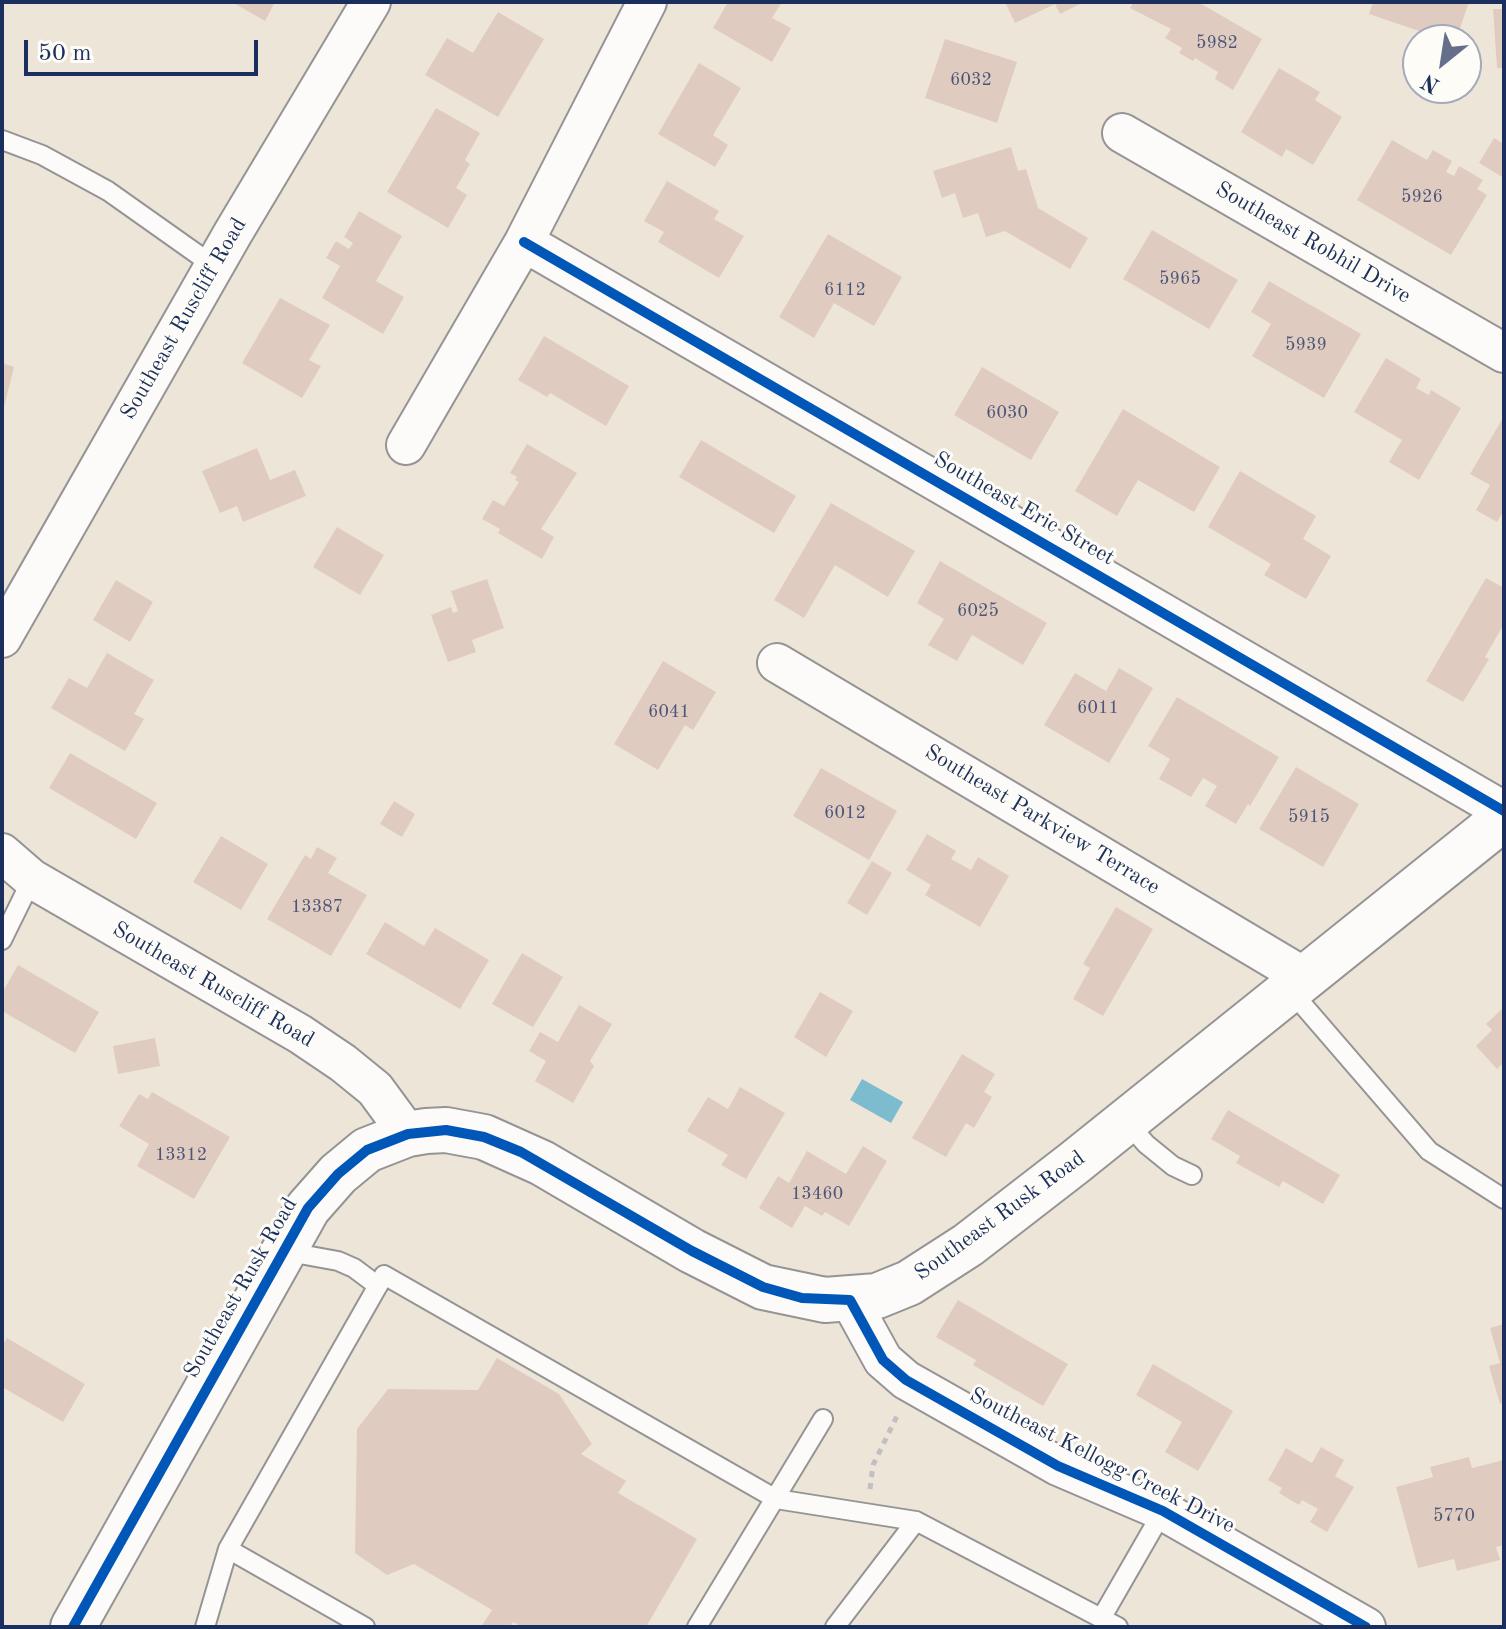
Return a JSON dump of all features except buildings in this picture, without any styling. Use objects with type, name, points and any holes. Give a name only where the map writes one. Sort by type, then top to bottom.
[{"type":"street","name":"Southeast Ruscliff Road","points":[[2,638],[214,266],[371,2]]},
{"type":"street","points":[[406,445],[524,242],[647,2]]},
{"type":"street","name":"Southeast Robhil Drive","points":[[1122,133],[1504,353]]},
{"type":"street","name":"Southeast Eric Street","points":[[524,242],[1504,811]]},
{"type":"street","name":"Southeast Parkview Terrace","points":[[777,663],[1298,984]]},
{"type":"street","name":"Southeast Rusk Road","points":[[73,1627],[308,1208],[338,1174],[367,1150],[408,1134],[446,1130],[502,1143],[763,1287],[802,1298],[850,1300],[877,1296],[921,1276],[968,1245],[1504,818]]},
{"type":"street","name":"Southeast Ruscliff Road","points":[[2,853],[32,879],[310,1041],[375,1089],[408,1134]]},
{"type":"street","name":"Southeast Kellogg Creek Drive","points":[[850,1300],[883,1360],[906,1380],[1058,1466],[1163,1511],[1366,1627]]},
{"type":"lane","points":[[2,140],[42,155],[108,191],[214,266]]},
{"type":"lane","points":[[2,940],[32,879]]},
{"type":"lane","points":[[1298,984],[1429,1151],[1504,1199]]},
{"type":"lane","points":[[1126,1121],[1146,1144],[1173,1166],[1192,1175]]},
{"type":"lane","points":[[283,1251],[338,1261],[354,1268],[378,1286]]},
{"type":"lane","points":[[205,1627],[228,1549],[384,1275],[776,1499],[916,1521],[1110,1622],[1163,1511]]},
{"type":"lane","points":[[697,1627],[823,1419]]},
{"type":"lane","points":[[835,1627],[916,1521]]},
{"type":"lane","points":[[228,1549],[365,1627]]},
{"type":"path","points":[[867,1513],[873,1465],[902,1406]]},
{"type":"water","points":[[862,1079],[903,1102],[891,1123],[850,1100]]},
{"type":"cycle path","points":[[524,242],[1504,811]]},
{"type":"cycle path","points":[[73,1627],[308,1208],[338,1174],[367,1150],[408,1134],[446,1130],[484,1137],[521,1152],[692,1251],[763,1287],[802,1298],[850,1300],[883,1360],[906,1380],[1058,1466],[1163,1511],[1366,1627]]}]
